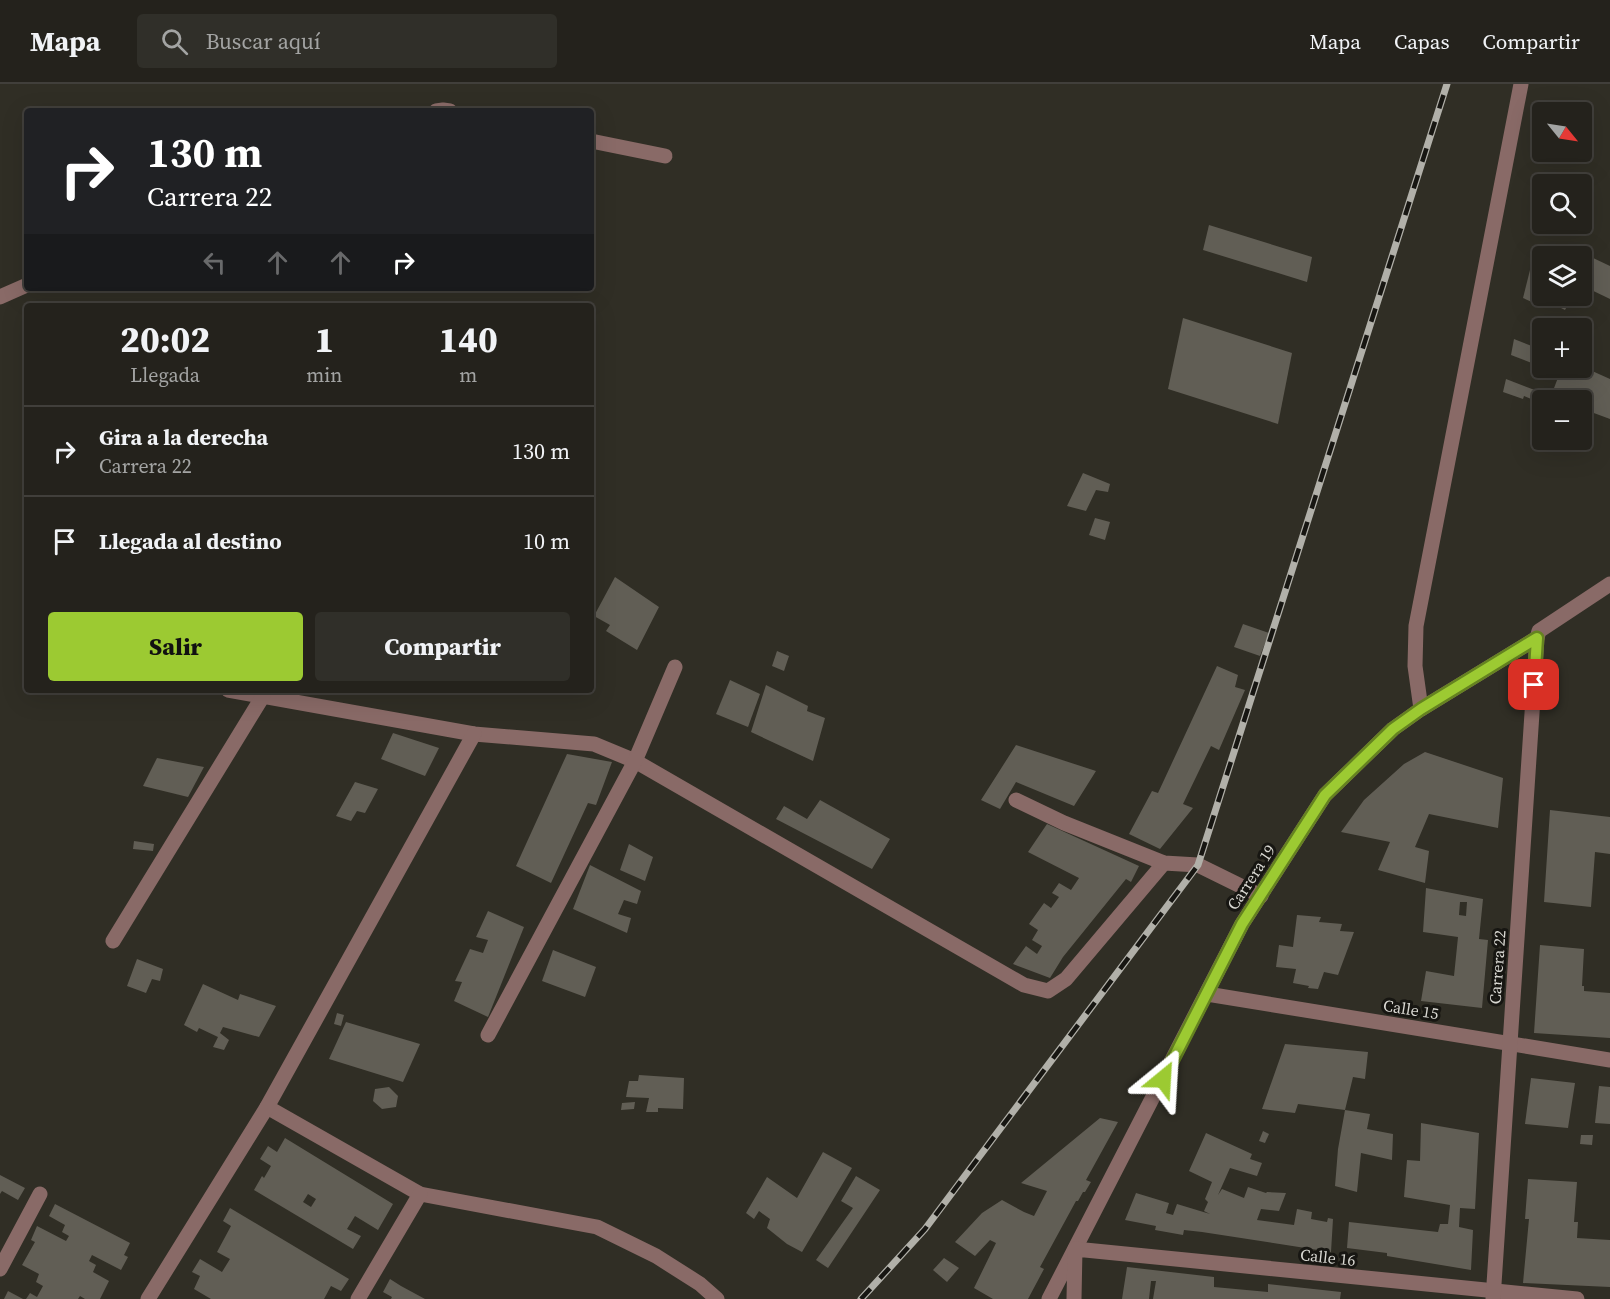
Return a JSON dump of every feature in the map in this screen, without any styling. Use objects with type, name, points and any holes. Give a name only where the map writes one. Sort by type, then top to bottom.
[{"type":"street","points":[[1421,709],[1415,666],[1416,626],[1521,84]]},
{"type":"street","points":[[594,142],[665,156]]},
{"type":"street","points":[[0,297],[24,286]]},
{"type":"street","name":"Carrera 19","points":[[1049,1299],[1242,924],[1325,795],[1393,729],[1421,709],[1537,638],[1539,631],[1608,588]]},
{"type":"street","name":"Carrera 22","points":[[1493,1295],[1537,638]]},
{"type":"street","points":[[488,1035],[635,761],[675,667]]},
{"type":"street","points":[[246,693],[474,734],[594,744],[635,761],[1024,985],[1048,991],[1066,979],[1164,863]]},
{"type":"street","points":[[113,941],[263,696]]},
{"type":"street","points":[[148,1299],[267,1107],[474,734]]},
{"type":"street","points":[[1016,800],[1064,823],[1164,863],[1198,866],[1261,896]]},
{"type":"street","name":"Calle 15","points":[[1207,994],[1610,1060]]},
{"type":"street","points":[[267,1107],[420,1194],[597,1227],[656,1256],[700,1284],[717,1299]]},
{"type":"street","points":[[0,1269],[40,1194]]},
{"type":"street","points":[[358,1299],[420,1194]]},
{"type":"street","points":[[1074,1299],[1075,1249]]},
{"type":"street","name":"Calle 16","points":[[1075,1249],[1493,1295],[1577,1299]]},
{"type":"building","points":[[1209,225],[1312,257],[1307,282],[1203,250]]},
{"type":"building","points":[[1592,257],[1610,266],[1610,299],[1592,290]]},
{"type":"building","points":[[1532,262],[1532,302],[1523,298]]},
{"type":"building","points":[[1183,318],[1292,353],[1278,424],[1168,389]]},
{"type":"building","points":[[1514,339],[1532,346],[1532,363],[1511,355]]},
{"type":"building","points":[[1592,371],[1610,379],[1610,419],[1592,412],[1592,390],[1553,390],[1558,378],[1592,378]]},
{"type":"building","points":[[1506,379],[1535,390],[1532,390],[1532,399],[1524,396],[1523,399],[1503,392]]},
{"type":"building","points":[[1083,473],[1110,484],[1108,492],[1096,490],[1086,511],[1067,506]]},
{"type":"building","points":[[1095,518],[1110,522],[1105,540],[1089,535]]},
{"type":"building","points":[[615,577],[659,607],[637,650],[606,631],[610,625],[594,616]]},
{"type":"building","points":[[1243,624],[1269,633],[1260,656],[1234,647]]},
{"type":"building","points":[[777,651],[789,656],[784,671],[772,666]]},
{"type":"building","points":[[1217,666],[1238,675],[1235,687],[1245,690],[1219,750],[1211,746],[1183,804],[1193,808],[1160,849],[1129,834],[1152,791],[1158,793]]},
{"type":"building","points":[[730,680],[760,694],[748,727],[716,714]]},
{"type":"building","points":[[766,685],[808,706],[807,711],[825,718],[813,761],[751,732]]},
{"type":"building","points":[[393,733],[439,748],[425,776],[381,759]]},
{"type":"building","points":[[1016,745],[1096,771],[1074,806],[1016,782],[1000,809],[981,800]]},
{"type":"building","points":[[1425,752],[1503,778],[1498,828],[1429,814],[1415,847],[1429,851],[1425,883],[1378,870],[1390,842],[1341,832],[1364,800],[1404,764]]},
{"type":"building","points":[[567,754],[612,762],[596,805],[588,803],[551,883],[516,866]]},
{"type":"building","points":[[157,758],[204,767],[188,797],[143,786]]},
{"type":"building","points":[[355,782],[378,789],[365,813],[357,811],[351,821],[336,816]]},
{"type":"building","points":[[820,800],[890,839],[872,869],[776,819],[784,806],[807,819]]},
{"type":"building","points":[[1550,810],[1610,817],[1610,854],[1595,852],[1591,907],[1544,902]]},
{"type":"building","points":[[1047,824],[1139,866],[1131,882],[1126,879],[1063,957],[1050,978],[1013,964],[1026,946],[1037,954],[1042,946],[1032,940],[1038,930],[1029,924],[1044,903],[1051,908],[1059,897],[1052,893],[1059,883],[1071,890],[1079,878],[1028,852]]},
{"type":"building","points":[[134,841],[154,844],[153,851],[133,849]]},
{"type":"building","points":[[629,844],[653,857],[645,881],[620,870]]},
{"type":"building","points":[[590,865],[641,891],[637,904],[624,900],[618,914],[631,918],[627,933],[573,909]]},
{"type":"building","points":[[1426,888],[1483,899],[1479,939],[1488,940],[1482,1008],[1421,1001],[1426,971],[1454,976],[1458,937],[1423,932]],"holes":[[[1460,902],[1467,902],[1466,916],[1459,915]]]},
{"type":"building","points":[[488,911],[524,927],[488,1017],[454,1001],[462,982],[455,981],[470,949],[483,953],[488,940],[476,937]]},
{"type":"building","points":[[1297,915],[1321,917],[1319,922],[1342,924],[1340,931],[1354,932],[1338,975],[1324,972],[1318,989],[1293,983],[1296,969],[1276,967],[1279,945],[1293,947]]},
{"type":"building","points":[[1540,945],[1584,949],[1582,986],[1584,986],[1584,991],[1610,993],[1610,1038],[1534,1033]]},
{"type":"building","points":[[553,950],[596,967],[585,997],[542,981]]},
{"type":"building","points":[[137,959],[163,969],[160,981],[152,979],[146,993],[127,986]]},
{"type":"building","points":[[203,984],[238,1000],[240,994],[276,1006],[259,1037],[223,1027],[220,1033],[229,1040],[224,1050],[213,1047],[218,1037],[199,1028],[197,1032],[184,1025]]},
{"type":"building","points":[[337,1013],[344,1015],[341,1026],[334,1024]]},
{"type":"building","points":[[346,1022],[420,1044],[403,1082],[329,1059]]},
{"type":"building","points":[[1285,1044],[1368,1052],[1365,1079],[1353,1077],[1345,1110],[1298,1104],[1295,1113],[1262,1109]]},
{"type":"building","points":[[639,1075],[684,1078],[683,1109],[658,1108],[658,1112],[646,1112],[649,1098],[626,1097],[629,1081],[638,1081]]},
{"type":"building","points":[[1531,1078],[1575,1083],[1568,1128],[1525,1124]]},
{"type":"building","points":[[1599,1086],[1610,1087],[1610,1124],[1595,1123]]},
{"type":"building","points":[[389,1087],[398,1096],[396,1107],[382,1109],[373,1101],[375,1089]]},
{"type":"building","points":[[635,1102],[634,1109],[621,1110],[622,1103]]},
{"type":"building","points":[[1345,1110],[1370,1114],[1367,1129],[1393,1134],[1392,1160],[1361,1153],[1357,1192],[1335,1186],[1338,1149]]},
{"type":"building","points":[[1100,1118],[1118,1122],[1086,1180],[1091,1182],[1076,1201],[1040,1267],[1044,1269],[1028,1299],[993,1299],[974,1288],[996,1243],[990,1240],[975,1256],[955,1242],[982,1213],[1002,1200],[1034,1216],[1047,1191],[1021,1183]]},
{"type":"building","points":[[1421,1123],[1479,1133],[1475,1209],[1460,1208],[1459,1227],[1473,1230],[1471,1270],[1387,1256],[1387,1253],[1347,1248],[1349,1222],[1438,1232],[1440,1224],[1448,1224],[1450,1205],[1404,1197],[1407,1160],[1420,1161]]},
{"type":"building","points":[[1263,1131],[1269,1134],[1265,1143],[1259,1141]]},
{"type":"building","points":[[1206,1133],[1252,1154],[1250,1159],[1262,1163],[1257,1176],[1230,1168],[1218,1195],[1222,1189],[1244,1198],[1248,1187],[1266,1193],[1286,1193],[1279,1211],[1261,1209],[1257,1220],[1294,1225],[1297,1209],[1312,1212],[1311,1219],[1327,1222],[1328,1218],[1333,1219],[1331,1252],[1202,1232],[1184,1230],[1183,1235],[1155,1230],[1156,1226],[1125,1220],[1136,1193],[1169,1203],[1166,1213],[1173,1215],[1177,1204],[1210,1214],[1204,1211],[1208,1202],[1205,1199],[1212,1182],[1189,1171]]},
{"type":"building","points":[[1581,1135],[1593,1135],[1592,1145],[1580,1144]]},
{"type":"building","points":[[285,1138],[393,1204],[378,1230],[355,1216],[347,1229],[361,1236],[353,1249],[254,1190],[271,1166],[260,1159],[268,1146],[277,1152]],"holes":[[[308,1194],[316,1199],[311,1207],[303,1202]]]},
{"type":"building","points":[[823,1152],[852,1168],[802,1252],[787,1244],[767,1228],[770,1219],[759,1211],[754,1219],[746,1213],[767,1177],[797,1198]]},
{"type":"building","points":[[0,1175],[25,1188],[18,1200],[2,1191],[0,1194]]},
{"type":"building","points":[[856,1176],[880,1190],[828,1268],[816,1260],[853,1208],[841,1201]]},
{"type":"building","points":[[1528,1179],[1577,1182],[1574,1222],[1578,1222],[1577,1238],[1610,1240],[1610,1287],[1523,1283],[1529,1219],[1525,1219]]},
{"type":"building","points":[[55,1204],[130,1243],[124,1255],[128,1257],[121,1270],[92,1255],[89,1261],[96,1265],[93,1272],[109,1281],[100,1299],[85,1299],[80,1296],[78,1299],[26,1299],[30,1293],[37,1297],[43,1286],[36,1282],[39,1274],[22,1265],[35,1242],[31,1240],[37,1226],[66,1241],[69,1236],[62,1232],[65,1225],[49,1216]]},
{"type":"building","points":[[230,1208],[349,1279],[341,1291],[331,1286],[324,1299],[211,1299],[194,1289],[200,1276],[192,1272],[200,1259],[222,1272],[230,1259],[217,1252],[231,1226],[223,1221]]},
{"type":"building","points":[[944,1258],[959,1268],[947,1282],[933,1270]]},
{"type":"building","points":[[1127,1267],[1214,1277],[1214,1287],[1268,1292],[1268,1284],[1341,1292],[1340,1299],[1153,1299],[1156,1281],[1151,1281],[1149,1299],[1122,1299]]},
{"type":"building","points":[[390,1279],[425,1299],[391,1299],[392,1297],[383,1292]]},
{"type":"building","points":[[8,1291],[23,1299],[4,1299]]},
{"type":"railway","points":[[861,1299],[925,1229],[1198,865],[1447,84]]},
{"type":"route","points":[[1163,1079],[1242,924],[1325,795],[1393,729],[1421,709],[1537,638],[1534,685]]}]
